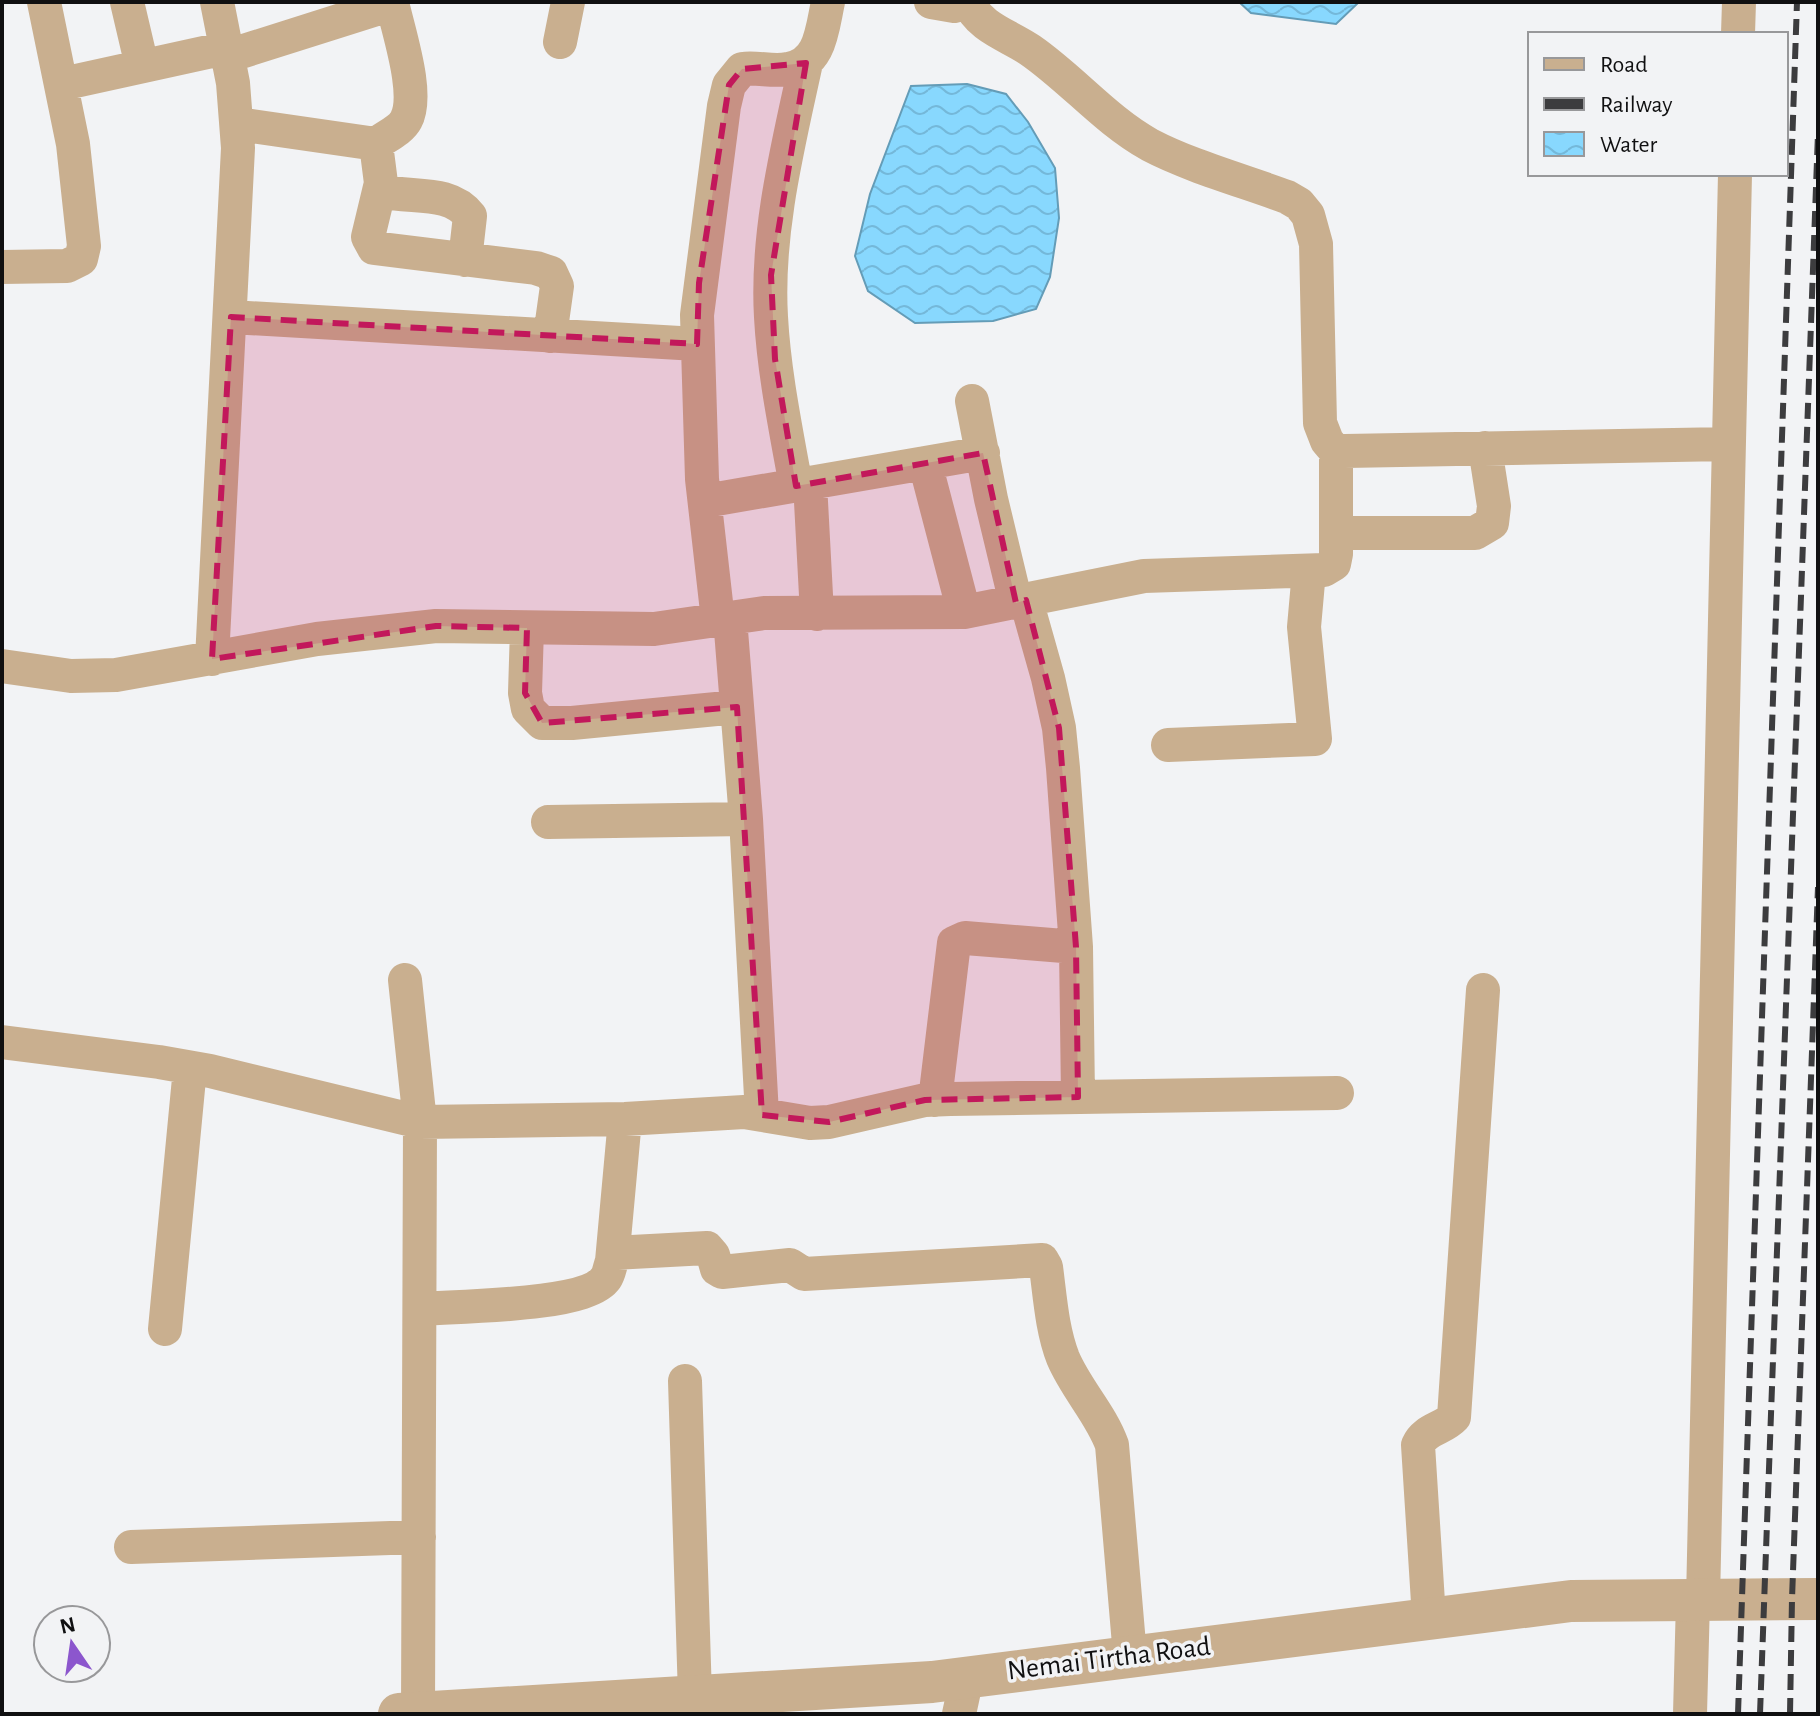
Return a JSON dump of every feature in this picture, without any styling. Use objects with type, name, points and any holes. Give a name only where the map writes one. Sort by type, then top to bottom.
[{"type":"street","points":[[2,267],[67,266],[81,259],[84,246],[73,144],[44,2]]},
{"type":"street","points":[[127,2],[142,66]]},
{"type":"street","points":[[212,659],[231,317],[237,124],[217,2]]},
{"type":"street","points":[[560,42],[568,2]]},
{"type":"street","points":[[817,614],[803,484],[775,359],[771,275],[781,186],[806,63],[818,47],[828,2]]},
{"type":"street","points":[[931,2],[954,6],[969,2],[981,20],[1028,48],[1113,120],[1151,145],[1299,204],[1308,215],[1316,244],[1320,423],[1327,441],[1338,454]]},
{"type":"street","points":[[1738,32],[1739,2]]},
{"type":"street","points":[[62,84],[142,66],[227,52],[392,3],[410,90],[411,107],[404,124],[376,144],[237,124]]},
{"type":"street","points":[[762,1115],[737,707],[705,501],[697,344],[699,283],[729,85],[742,69],[786,70],[806,63]]},
{"type":"street","points":[[376,144],[380,187],[368,237],[374,248],[536,268],[551,273],[557,286],[550,336]]},
{"type":"street","points":[[1690,1714],[1698,1600],[1735,176]]},
{"type":"street","points":[[380,187],[387,193],[450,200],[462,205],[470,216],[465,260]]},
{"type":"street","points":[[231,317],[697,344]]},
{"type":"street","points":[[972,401],[1021,601],[1059,728],[1076,947],[1078,1097]]},
{"type":"street","points":[[1338,454],[1361,449],[1728,444]]},
{"type":"street","points":[[1336,533],[1475,533],[1492,523],[1493,515],[1485,448]]},
{"type":"street","points":[[705,501],[983,453]]},
{"type":"street","points":[[2,666],[93,676],[212,659],[317,639],[436,626],[654,629],[764,613],[964,612],[1144,576],[1324,570],[1334,564],[1338,454]]},
{"type":"street","points":[[925,463],[964,612]]},
{"type":"street","points":[[1168,745],[1315,739],[1304,627],[1309,571]]},
{"type":"street","points":[[527,628],[525,693],[528,709],[542,723],[572,723],[737,707]]},
{"type":"street","points":[[548,822],[746,819]]},
{"type":"street","points":[[935,1100],[954,943],[965,938],[1076,947]]},
{"type":"street","points":[[405,980],[420,1122],[419,1537],[412,1714]]},
{"type":"street","points":[[1429,1618],[1418,1445],[1421,1438],[1454,1417],[1483,990]]},
{"type":"street","points":[[2,1042],[190,1068],[420,1122],[625,1119],[744,1112],[810,1123],[829,1122],[935,1100],[1337,1093]]},
{"type":"street","points":[[165,1329],[190,1068]]},
{"type":"street","points":[[420,1309],[558,1300],[588,1290],[605,1280],[613,1253],[625,1119]]},
{"type":"street","points":[[613,1253],[707,1248],[713,1255],[717,1269],[722,1272],[790,1265],[804,1274],[1042,1260],[1046,1267],[1063,1357],[1112,1445],[1130,1656]]},
{"type":"street","points":[[685,1381],[695,1696]]},
{"type":"street","points":[[131,1547],[419,1537]]},
{"type":"street","name":"Nemai Tirtha Road","points":[[412,1714],[695,1696],[963,1696],[1130,1656],[1571,1601],[1818,1599]]},
{"type":"highlighted area","points":[[806,63],[771,275],[775,359],[796,486],[983,453],[1016,603],[1026,600],[1059,728],[1076,947],[1078,1097],[925,1100],[829,1122],[762,1115],[737,707],[542,723],[525,693],[527,628],[436,626],[212,659],[231,317],[697,344],[699,283],[729,85],[742,69]]},
{"type":"water","points":[[1239,2],[1359,2],[1336,24],[1251,13]]},
{"type":"water","points":[[967,84],[1006,94],[1028,122],[1055,168],[1059,218],[1050,277],[1036,309],[993,321],[915,323],[868,291],[855,256],[870,194],[911,86]]},
{"type":"railway","points":[[1738,1714],[1797,2]]},
{"type":"railway","points":[[1760,1714],[1818,133]]},
{"type":"railway","points":[[1790,1714],[1818,887]]}]
